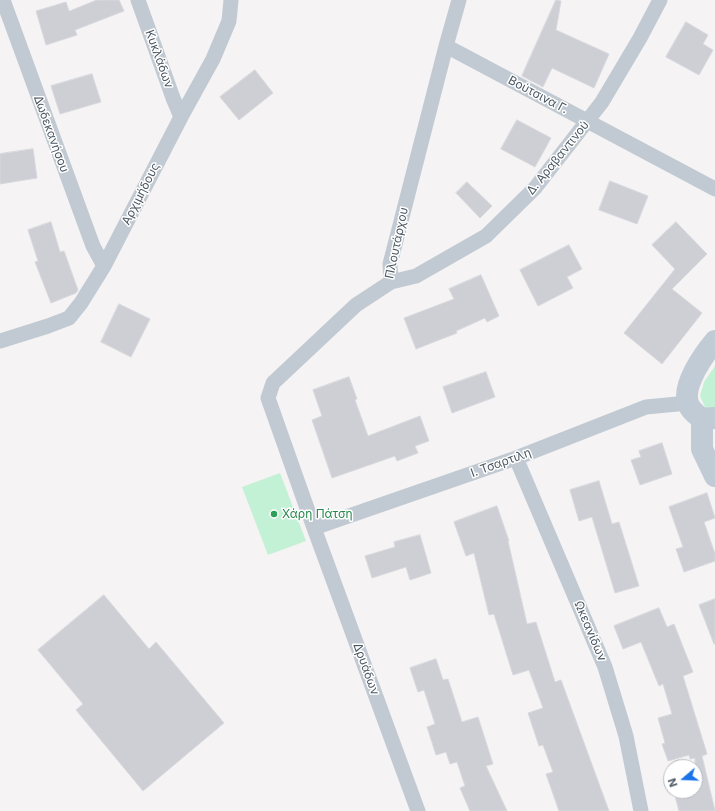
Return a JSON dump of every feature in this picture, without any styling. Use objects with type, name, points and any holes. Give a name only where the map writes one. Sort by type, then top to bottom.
[{"type":"street","name":"Κυκλάδων","points":[[138,0],[181,117]]},
{"type":"street","name":"Αρχιμήδους","points":[[0,340],[48,326],[69,318],[81,303],[104,266],[181,117],[213,59],[228,21],[231,0]]},
{"type":"street","name":"Πλουτάρχου","points":[[314,528],[268,398],[272,383],[356,305],[391,282],[390,264],[459,0]]},
{"type":"street","name":"Δ. Αραβαντινού","points":[[391,282],[416,276],[486,236],[535,188],[602,102],[640,38],[660,0]]},
{"type":"street","name":"Δωδεκανήσου","points":[[5,2],[93,246],[104,266]]},
{"type":"street","name":"Βούτσινα Γ.","points":[[446,46],[715,189]]},
{"type":"street","points":[[715,341],[706,352],[695,372],[688,387],[687,395],[688,403],[694,413],[709,418],[702,449],[715,476]]},
{"type":"street","name":"Ι. Τσαρτιλη","points":[[314,528],[516,458],[646,407],[688,403]]},
{"type":"street","name":"Ωκεανίδων","points":[[516,458],[605,666],[626,736],[642,811]]},
{"type":"street","name":"Δρυάδων","points":[[314,528],[418,811]]},
{"type":"green space","points":[[715,366],[715,409],[706,409],[700,396],[704,382]]},
{"type":"green space","name":"Χάρη Πάτση","points":[[280,473],[306,541],[268,555],[242,487]]},
{"type":"building","points":[[97,0],[119,0],[124,11],[75,30],[77,35],[46,45],[36,11],[66,2],[69,11]]},
{"type":"building","points":[[556,0],[561,1],[556,30],[609,54],[594,88],[552,68],[543,87],[522,76]]},
{"type":"building","points":[[686,22],[708,35],[703,44],[713,50],[699,75],[666,57]]},
{"type":"building","points":[[255,70],[273,93],[239,120],[220,97]]},
{"type":"building","points":[[92,74],[101,102],[60,114],[51,86]]},
{"type":"building","points":[[517,120],[551,138],[535,167],[501,149]]},
{"type":"building","points":[[33,149],[37,178],[0,184],[0,154]]},
{"type":"building","points":[[610,181],[648,196],[637,224],[599,210]]},
{"type":"building","points":[[467,182],[492,206],[480,218],[456,193]]},
{"type":"building","points":[[51,222],[60,252],[64,251],[78,290],[76,293],[51,303],[35,262],[38,261],[28,230]]},
{"type":"building","points":[[676,222],[707,254],[672,289],[702,313],[662,364],[624,333],[675,269],[652,245]]},
{"type":"building","points":[[569,245],[582,269],[567,277],[573,288],[538,306],[520,270]]},
{"type":"building","points":[[481,275],[499,316],[487,322],[485,318],[456,331],[457,333],[416,349],[404,318],[454,299],[449,289]]},
{"type":"building","points":[[119,304],[150,319],[131,357],[101,342]]},
{"type":"building","points":[[486,372],[495,397],[452,413],[443,387]]},
{"type":"building","points":[[349,377],[357,399],[355,400],[368,436],[420,416],[429,441],[415,446],[418,453],[397,461],[395,456],[332,478],[312,420],[322,416],[313,390]]},
{"type":"building","points":[[662,443],[672,474],[640,485],[631,460],[641,457],[639,451]]},
{"type":"building","points":[[599,481],[612,524],[619,522],[639,586],[615,593],[592,517],[579,521],[570,490]]},
{"type":"building","points":[[707,493],[715,518],[704,522],[715,554],[715,561],[684,572],[676,549],[683,547],[669,507]]},
{"type":"building","points":[[497,506],[509,541],[527,624],[536,622],[555,682],[561,680],[609,811],[559,811],[546,774],[553,772],[543,745],[539,746],[528,713],[543,708],[529,670],[513,675],[494,614],[489,615],[474,553],[466,556],[454,522]]},
{"type":"building","points":[[420,535],[431,573],[410,580],[406,567],[372,578],[365,556],[395,547],[394,542]]},
{"type":"building","points":[[104,595],[149,649],[156,642],[224,723],[143,791],[76,710],[83,704],[38,650]]},
{"type":"building","points":[[715,599],[715,644],[714,644],[699,605]]},
{"type":"building","points":[[659,608],[667,627],[674,624],[693,672],[683,676],[707,754],[702,756],[703,759],[690,759],[689,755],[675,759],[667,759],[662,744],[665,743],[658,718],[672,714],[663,684],[659,686],[641,642],[623,649],[614,626]]},
{"type":"building","points":[[436,659],[443,680],[448,679],[462,722],[478,717],[493,764],[486,766],[507,811],[470,811],[460,788],[465,786],[457,762],[450,764],[446,752],[436,755],[427,727],[435,724],[424,690],[418,692],[410,668]]},
{"type":"building","points":[[703,760],[715,811],[679,811],[676,799],[703,799]]},
{"type":"place","name":"Χάρη Πάτση","points":[[274,514]]}]
